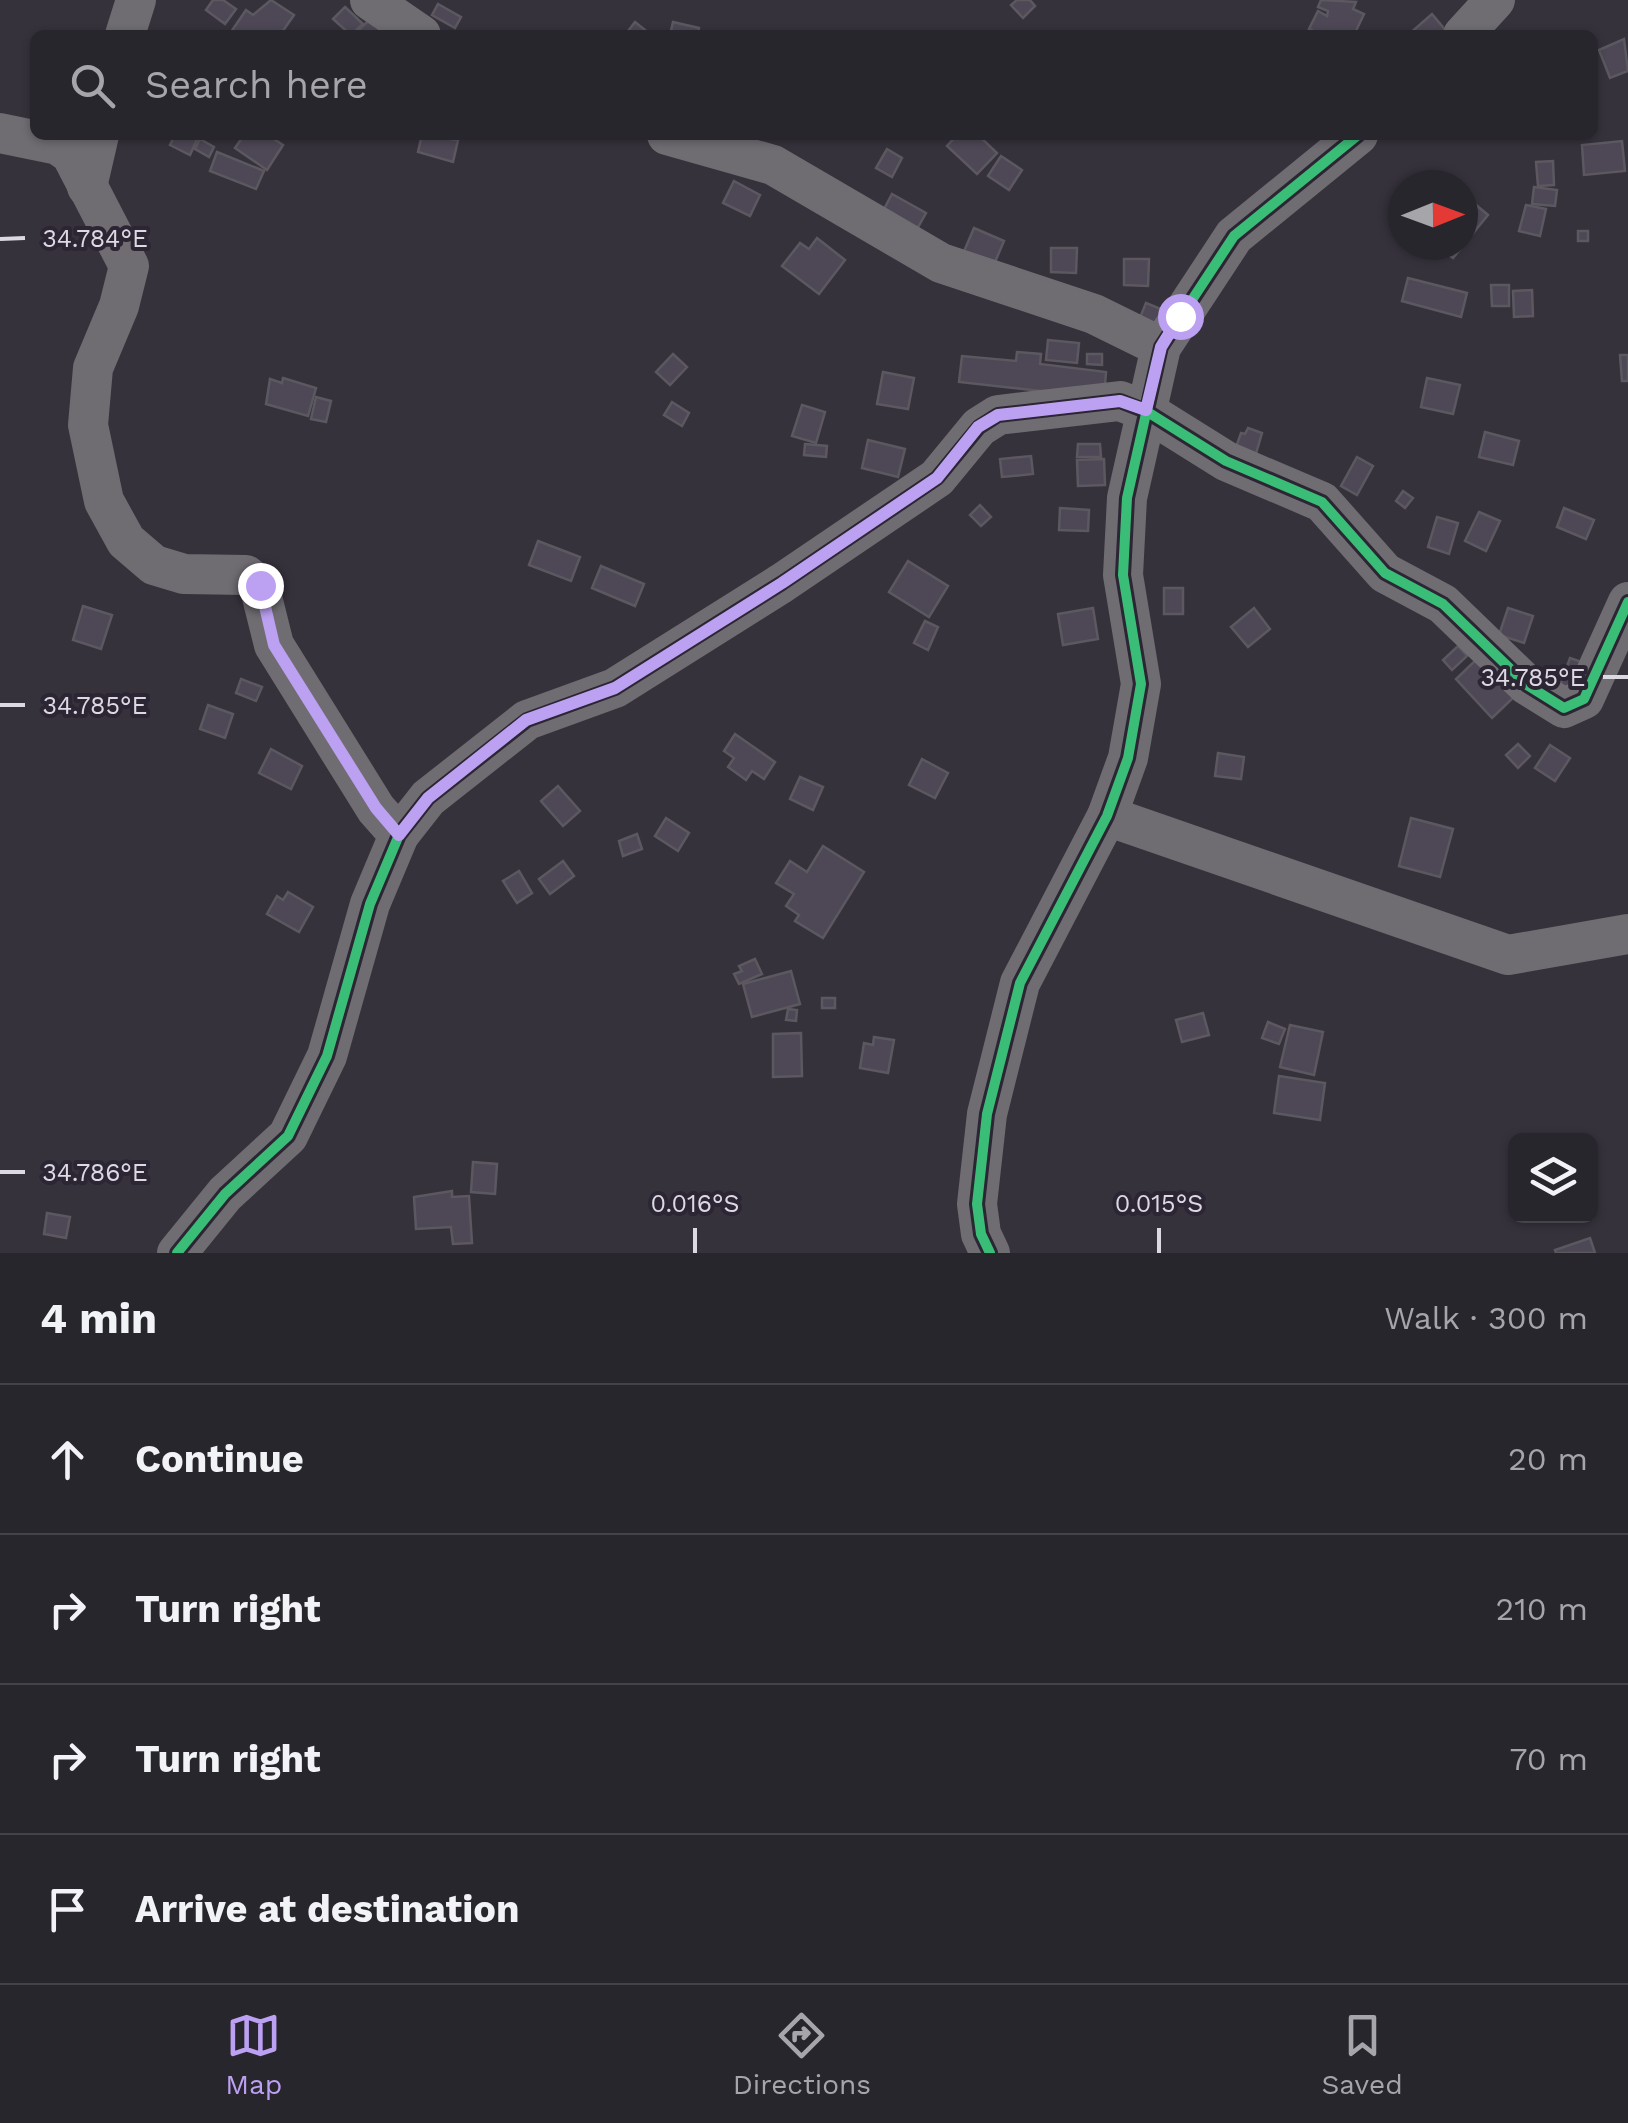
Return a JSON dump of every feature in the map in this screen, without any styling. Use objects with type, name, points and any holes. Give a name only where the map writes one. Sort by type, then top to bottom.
[{"type":"street","points":[[127,30],[136,0]]},
{"type":"street","points":[[370,0],[414,30]]},
{"type":"street","points":[[1468,30],[1495,0]]},
{"type":"street","points":[[0,132],[30,139]]},
{"type":"street","points":[[36,140],[58,145],[71,154],[129,266],[119,306],[93,368],[88,425],[104,501],[126,541],[154,564],[184,574],[246,575],[260,585],[274,645],[376,808],[399,835]]},
{"type":"street","points":[[88,187],[99,140]]},
{"type":"street","points":[[680,140],[750,156],[941,263],[1094,314],[1161,347]]},
{"type":"street","points":[[990,1253],[980,1234],[977,1204],[987,1114],[1020,983],[1107,816],[1128,758],[1141,684],[1123,575],[1127,498],[1161,347],[1234,236],[1352,140]]},
{"type":"street","points":[[177,1253],[224,1194],[288,1136],[326,1056],[370,904],[399,835],[428,798],[526,720],[615,688],[782,583],[937,478],[978,427],[998,415],[1120,401],[1146,410],[1226,462],[1322,502],[1384,573],[1442,604],[1528,685],[1564,708],[1584,699],[1628,602]]},
{"type":"street","points":[[1107,816],[1508,954],[1628,934]]},
{"type":"building","points":[[213,0],[223,0],[236,9],[225,24],[206,10]]},
{"type":"building","points":[[271,0],[294,15],[284,30],[232,30],[246,10],[253,15]]},
{"type":"building","points":[[1017,0],[1030,0],[1035,6],[1023,18],[1011,5]]},
{"type":"building","points":[[1321,0],[1356,2],[1353,9],[1364,14],[1356,30],[1311,30],[1318,11],[1327,16],[1328,11],[1318,7]]},
{"type":"building","points":[[438,4],[461,17],[455,28],[432,15]]},
{"type":"building","points":[[345,7],[363,24],[356,30],[345,30],[333,19]]},
{"type":"building","points":[[1432,14],[1445,30],[1414,30]]},
{"type":"building","points":[[372,17],[385,30],[359,30]]},
{"type":"building","points":[[635,22],[645,30],[629,30]]},
{"type":"building","points":[[673,22],[699,28],[698,30],[671,30]]},
{"type":"building","points":[[1624,39],[1628,71],[1610,78],[1599,50]]},
{"type":"building","points":[[172,140],[197,140],[190,155],[170,145]]},
{"type":"building","points":[[200,140],[214,147],[209,157],[195,149]]},
{"type":"building","points":[[241,140],[276,140],[283,145],[267,170],[235,148]]},
{"type":"building","points":[[421,140],[458,140],[453,162],[418,152]]},
{"type":"building","points":[[952,140],[983,140],[997,153],[977,174],[947,146]]},
{"type":"building","points":[[1622,141],[1625,171],[1584,175],[1582,145]]},
{"type":"building","points":[[887,149],[902,158],[892,177],[876,168]]},
{"type":"building","points":[[217,152],[264,171],[256,189],[210,171]]},
{"type":"building","points":[[1001,156],[1022,170],[1009,190],[988,176]]},
{"type":"building","points":[[1553,161],[1554,185],[1538,186],[1536,162]]},
{"type":"building","points":[[734,181],[760,195],[750,216],[723,203]]},
{"type":"building","points":[[1534,187],[1557,190],[1555,206],[1532,204]]},
{"type":"building","points":[[892,194],[926,213],[917,229],[883,211]]},
{"type":"building","points":[[1526,205],[1546,209],[1540,236],[1519,231]]},
{"type":"building","points":[[1478,207],[1488,215],[1478,227]]},
{"type":"building","points":[[974,228],[1004,241],[992,269],[962,256]]},
{"type":"building","points":[[1578,231],[1588,231],[1588,241],[1578,241]]},
{"type":"building","points":[[817,238],[845,260],[819,294],[782,266],[800,243],[809,249]]},
{"type":"building","points":[[1051,248],[1077,248],[1076,273],[1051,272]]},
{"type":"building","points":[[1124,259],[1149,259],[1148,286],[1124,285]]},
{"type":"building","points":[[1408,278],[1467,293],[1461,317],[1402,301]]},
{"type":"building","points":[[1491,285],[1509,285],[1509,306],[1492,306]]},
{"type":"building","points":[[1532,290],[1533,316],[1514,317],[1513,291]]},
{"type":"building","points":[[1146,303],[1163,310],[1156,327],[1139,320]]},
{"type":"building","points":[[1048,340],[1079,343],[1077,363],[1046,360]]},
{"type":"building","points":[[1017,352],[1041,354],[1040,364],[1106,372],[1104,398],[959,382],[962,356],[1016,361]]},
{"type":"building","points":[[673,354],[687,367],[670,385],[656,372]]},
{"type":"building","points":[[1087,354],[1102,354],[1102,365],[1087,364]]},
{"type":"building","points":[[1620,355],[1628,355],[1628,381],[1622,381]]},
{"type":"building","points":[[883,372],[914,378],[908,409],[877,404]]},
{"type":"building","points":[[283,378],[316,388],[308,416],[266,404],[270,379],[282,383]]},
{"type":"building","points":[[1427,378],[1460,385],[1453,414],[1421,407]]},
{"type":"building","points":[[316,397],[331,401],[326,422],[311,419]]},
{"type":"building","points":[[672,402],[689,413],[682,426],[664,415]]},
{"type":"building","points":[[802,405],[825,412],[816,443],[792,436]]},
{"type":"building","points":[[1248,428],[1262,433],[1255,457],[1235,450],[1241,433],[1245,434]]},
{"type":"building","points":[[1485,432],[1519,441],[1513,465],[1479,457]]},
{"type":"building","points":[[868,440],[905,449],[898,477],[862,468]]},
{"type":"building","points":[[805,444],[827,446],[826,457],[804,455]]},
{"type":"building","points":[[1078,444],[1100,444],[1101,457],[1077,457]]},
{"type":"building","points":[[1031,456],[1033,474],[1002,477],[1000,459]]},
{"type":"building","points":[[1357,457],[1373,466],[1357,495],[1341,486]]},
{"type":"building","points":[[1104,459],[1105,485],[1078,486],[1077,460]]},
{"type":"building","points":[[1403,491],[1413,498],[1405,508],[1396,501]]},
{"type":"building","points":[[980,505],[991,517],[981,526],[970,515]]},
{"type":"building","points":[[1060,508],[1089,510],[1088,531],[1059,530]]},
{"type":"building","points":[[1564,508],[1594,520],[1586,539],[1557,527]]},
{"type":"building","points":[[1479,512],[1500,521],[1486,551],[1465,541]]},
{"type":"building","points":[[1437,517],[1458,523],[1449,554],[1428,547]]},
{"type":"building","points":[[538,541],[580,557],[571,581],[529,565]]},
{"type":"building","points":[[908,561],[948,586],[929,617],[889,592]]},
{"type":"building","points":[[601,566],[644,584],[635,606],[592,588]]},
{"type":"building","points":[[1164,588],[1183,588],[1183,614],[1164,614]]},
{"type":"building","points":[[83,606],[112,615],[101,649],[73,640]]},
{"type":"building","points":[[1093,608],[1098,639],[1063,645],[1058,614]]},
{"type":"building","points":[[1254,608],[1270,629],[1248,647],[1231,627]]},
{"type":"building","points":[[1508,608],[1533,616],[1524,643],[1499,635]]},
{"type":"building","points":[[925,621],[938,627],[928,650],[914,643]]},
{"type":"building","points":[[1458,646],[1467,656],[1452,670],[1443,660]]},
{"type":"building","points":[[1478,658],[1514,697],[1492,718],[1456,679]]},
{"type":"building","points":[[1570,658],[1593,666],[1583,693],[1560,685]]},
{"type":"building","points":[[241,679],[262,687],[256,701],[236,693]]},
{"type":"building","points":[[208,705],[233,714],[225,738],[200,729]]},
{"type":"building","points":[[735,734],[775,762],[764,779],[752,771],[746,780],[728,767],[734,758],[724,751]]},
{"type":"building","points":[[1518,744],[1530,756],[1518,768],[1506,755]]},
{"type":"building","points":[[1550,745],[1570,758],[1555,781],[1535,768]]},
{"type":"building","points":[[271,749],[302,766],[291,789],[259,773]]},
{"type":"building","points":[[1218,753],[1244,757],[1241,779],[1215,776]]},
{"type":"building","points":[[922,759],[948,773],[935,798],[909,785]]},
{"type":"building","points":[[800,777],[823,787],[813,810],[790,799]]},
{"type":"building","points":[[558,786],[580,811],[563,826],[541,801]]},
{"type":"building","points":[[666,818],[689,833],[678,851],[655,836]]},
{"type":"building","points":[[1411,818],[1453,829],[1440,877],[1399,866]]},
{"type":"building","points":[[637,834],[642,849],[623,856],[619,841]]},
{"type":"building","points":[[823,846],[864,872],[823,938],[795,921],[799,915],[786,906],[794,894],[776,883],[790,861],[807,872]]},
{"type":"building","points":[[563,861],[574,876],[550,894],[539,879]]},
{"type":"building","points":[[519,871],[532,893],[517,903],[503,881]]},
{"type":"building","points":[[288,892],[313,907],[299,932],[267,914],[277,896],[283,900]]},
{"type":"building","points":[[755,959],[762,974],[739,984],[734,974],[742,971],[739,966]]},
{"type":"building","points":[[791,971],[800,1004],[752,1017],[743,984]]},
{"type":"building","points":[[822,998],[835,998],[835,1008],[822,1008]]},
{"type":"building","points":[[788,1009],[797,1010],[796,1021],[786,1020]]},
{"type":"building","points":[[1203,1013],[1209,1035],[1182,1042],[1176,1020]]},
{"type":"building","points":[[1268,1022],[1285,1029],[1279,1044],[1262,1038]]},
{"type":"building","points":[[1290,1025],[1323,1032],[1314,1075],[1280,1067]]},
{"type":"building","points":[[801,1033],[802,1076],[773,1077],[773,1034]]},
{"type":"building","points":[[874,1037],[894,1040],[888,1073],[860,1068],[864,1043],[873,1045]]},
{"type":"building","points":[[1279,1076],[1325,1083],[1320,1120],[1274,1113]]},
{"type":"building","points":[[473,1162],[497,1164],[495,1194],[471,1192]]},
{"type":"building","points":[[452,1191],[452,1197],[469,1196],[472,1243],[453,1244],[451,1227],[416,1229],[414,1197]]},
{"type":"building","points":[[47,1213],[70,1217],[66,1238],[44,1234]]},
{"type":"building","points":[[1590,1238],[1595,1253],[1556,1253],[1555,1250]]},
{"type":"cycle path","points":[[990,1253],[981,1234],[977,1204],[987,1114],[1020,983],[1107,816],[1128,758],[1141,684],[1123,575],[1127,498],[1161,347],[1234,236],[1352,140]]},
{"type":"cycle path","points":[[177,1253],[225,1194],[288,1136],[327,1056],[370,904],[399,835],[428,798],[527,720],[615,688],[782,583],[937,478],[979,427],[998,415],[1120,401],[1146,411],[1226,461],[1322,502],[1385,573],[1443,604],[1527,685],[1564,708],[1584,699],[1628,602]]},
{"type":"route","points":[[260,585],[274,645],[376,808],[399,835],[428,798],[526,720],[572,700],[615,688],[782,583],[937,478],[978,427],[998,415],[1090,402],[1120,401],[1146,410],[1161,347],[1180,316]]}]
